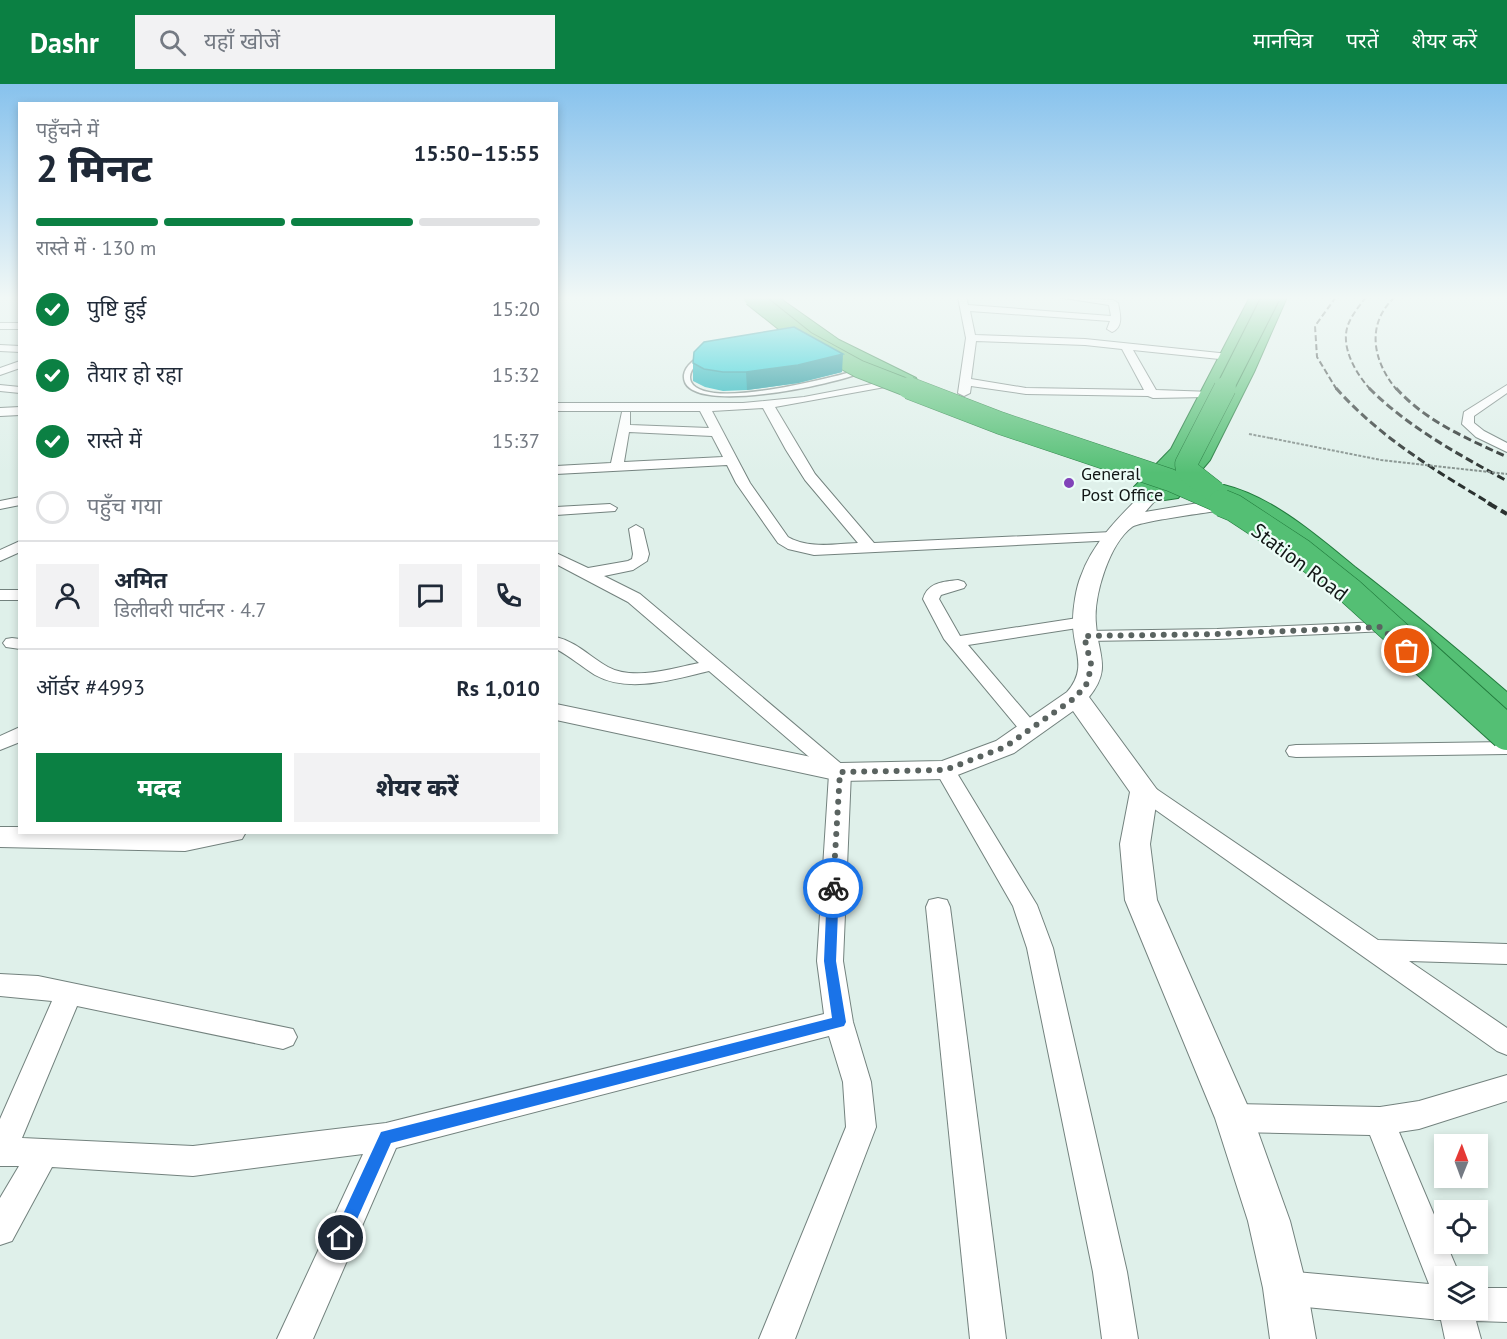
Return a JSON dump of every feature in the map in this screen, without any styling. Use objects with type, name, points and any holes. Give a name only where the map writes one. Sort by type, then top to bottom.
[{"type":"highway","points":[[829,356],[885,384],[989,423],[1180,486]]},
{"type":"highway","points":[[834,356],[859,369],[1000,423],[1170,480],[1234,508],[1301,552],[1350,591],[1507,733]]},
{"type":"highway","points":[[844,356],[894,379],[1180,486]]},
{"type":"highway","points":[[856,356],[905,380],[965,392],[1180,486],[1305,547],[1375,604],[1507,719]]},
{"type":"highway","points":[[1180,486],[1186,464],[1241,356]]},
{"type":"highway","points":[[1180,486],[1199,460],[1220,423],[1252,356]]},
{"type":"highway","points":[[1180,486],[1181,451],[1208,394],[1229,357]]},
{"type":"highway","name":"Station Road","points":[[1180,486],[1246,501],[1278,520],[1321,552],[1507,709]]},
{"type":"highway","name":"Station Road","points":[[1180,486],[1272,537],[1318,572],[1507,746]]},
{"type":"street","points":[[969,356],[965,392],[1208,394]]},
{"type":"street","points":[[1131,356],[1153,395]]},
{"type":"street","points":[[1217,356],[1229,357]]},
{"type":"street","points":[[0,372],[18,365]]},
{"type":"street","points":[[558,407],[704,407],[767,404],[804,400],[905,380]]},
{"type":"street","points":[[0,388],[18,390]]},
{"type":"street","points":[[1507,388],[1468,415],[1468,424],[1480,434],[1507,448]]},
{"type":"street","points":[[767,404],[792,450],[810,477],[870,548]]},
{"type":"street","points":[[617,466],[628,407]]},
{"type":"street","points":[[704,407],[742,483],[783,540],[793,546],[814,550],[1112,537]]},
{"type":"street","points":[[0,411],[18,411]]},
{"type":"street","points":[[624,428],[716,432]]},
{"type":"street","points":[[558,470],[731,461]]},
{"type":"street","points":[[558,712],[840,772],[945,770],[1005,747],[1076,697],[1088,682],[1091,664],[1084,629],[1091,576],[1112,537],[1128,521],[1180,486],[1246,501]]},
{"type":"street","points":[[1128,521],[1180,486]]},
{"type":"street","points":[[0,505],[18,501]]},
{"type":"street","points":[[558,511],[610,508]]},
{"type":"street","points":[[586,573],[624,567],[639,561],[641,554],[636,529]]},
{"type":"street","points":[[0,556],[18,546]]},
{"type":"street","points":[[558,559],[634,598],[840,772]]},
{"type":"street","points":[[958,585],[942,587],[933,592],[932,599],[956,642],[1030,730]]},
{"type":"street","points":[[0,595],[18,595]]},
{"type":"street","points":[[956,642],[1010,632],[1084,629],[1217,634],[1380,627]]},
{"type":"street","points":[[558,643],[593,663],[603,672],[615,676],[634,678],[713,665]]},
{"type":"street","points":[[1076,697],[1144,791],[1507,1043]]},
{"type":"street","points":[[0,744],[18,735]]},
{"type":"street","points":[[1296,751],[1507,746]]},
{"type":"street","points":[[945,770],[1024,905],[1040,948],[1110,1272],[1120,1339]]},
{"type":"street","points":[[777,1339],[861,1127],[857,1082],[839,1022],[830,961],[840,772]]},
{"type":"street","points":[[1144,791],[1135,844],[1141,900],[1234,1118],[1269,1221],[1285,1288],[1293,1339]]},
{"type":"street","points":[[0,837],[36,835],[185,842],[223,834]]},
{"type":"street","points":[[938,907],[988,1339]]},
{"type":"street","points":[[1374,950],[1507,954]]},
{"type":"street","points":[[0,985],[38,987],[283,1037]]},
{"type":"street","points":[[69,993],[0,1152],[44,1152],[193,1161],[386,1137],[839,1022]]},
{"type":"street","points":[[1234,1118],[1380,1121],[1419,1115],[1507,1088]]},
{"type":"street","points":[[1380,1121],[1439,1266]]},
{"type":"street","points":[[295,1339],[386,1137]]},
{"type":"street","points":[[0,1228],[44,1152]]},
{"type":"street","points":[[1285,1288],[1434,1302]]},
{"type":"street","points":[[1488,1305],[1507,1305]]},
{"type":"street","points":[[1458,1320],[1462,1339]]},
{"type":"lane","points":[[708,356],[694,362],[687,371],[686,380],[691,387],[704,392],[737,394],[764,392],[812,385],[859,372]]},
{"type":"path","points":[[1249,434],[1381,460],[1507,474]]},
{"type":"building","points":[[694,356],[837,356],[798,365],[746,372],[704,369],[693,363]]},
{"type":"railway","points":[[1317,356],[1337,390]]},
{"type":"railway","points":[[1350,356],[1355,368],[1371,390]]},
{"type":"railway","points":[[1378,356],[1382,367],[1397,390]]},
{"type":"railway","points":[[1336,388],[1389,438],[1491,504]]},
{"type":"railway","points":[[1396,388],[1407,400],[1434,420],[1507,457]]},
{"type":"railway","points":[[1371,390],[1417,428],[1507,481]]},
{"type":"railway","points":[[1488,503],[1507,514]]},
{"type":"way so far","points":[[833,888],[840,772],[945,770],[1005,747],[1076,697],[1088,682],[1091,664],[1084,636],[1217,634],[1380,627],[1407,651]]},
{"type":"place","name":"General Post Office","points":[[1069,483]]},
{"type":"route","points":[[341,1238],[386,1137],[839,1022],[830,961],[833,888]]}]
